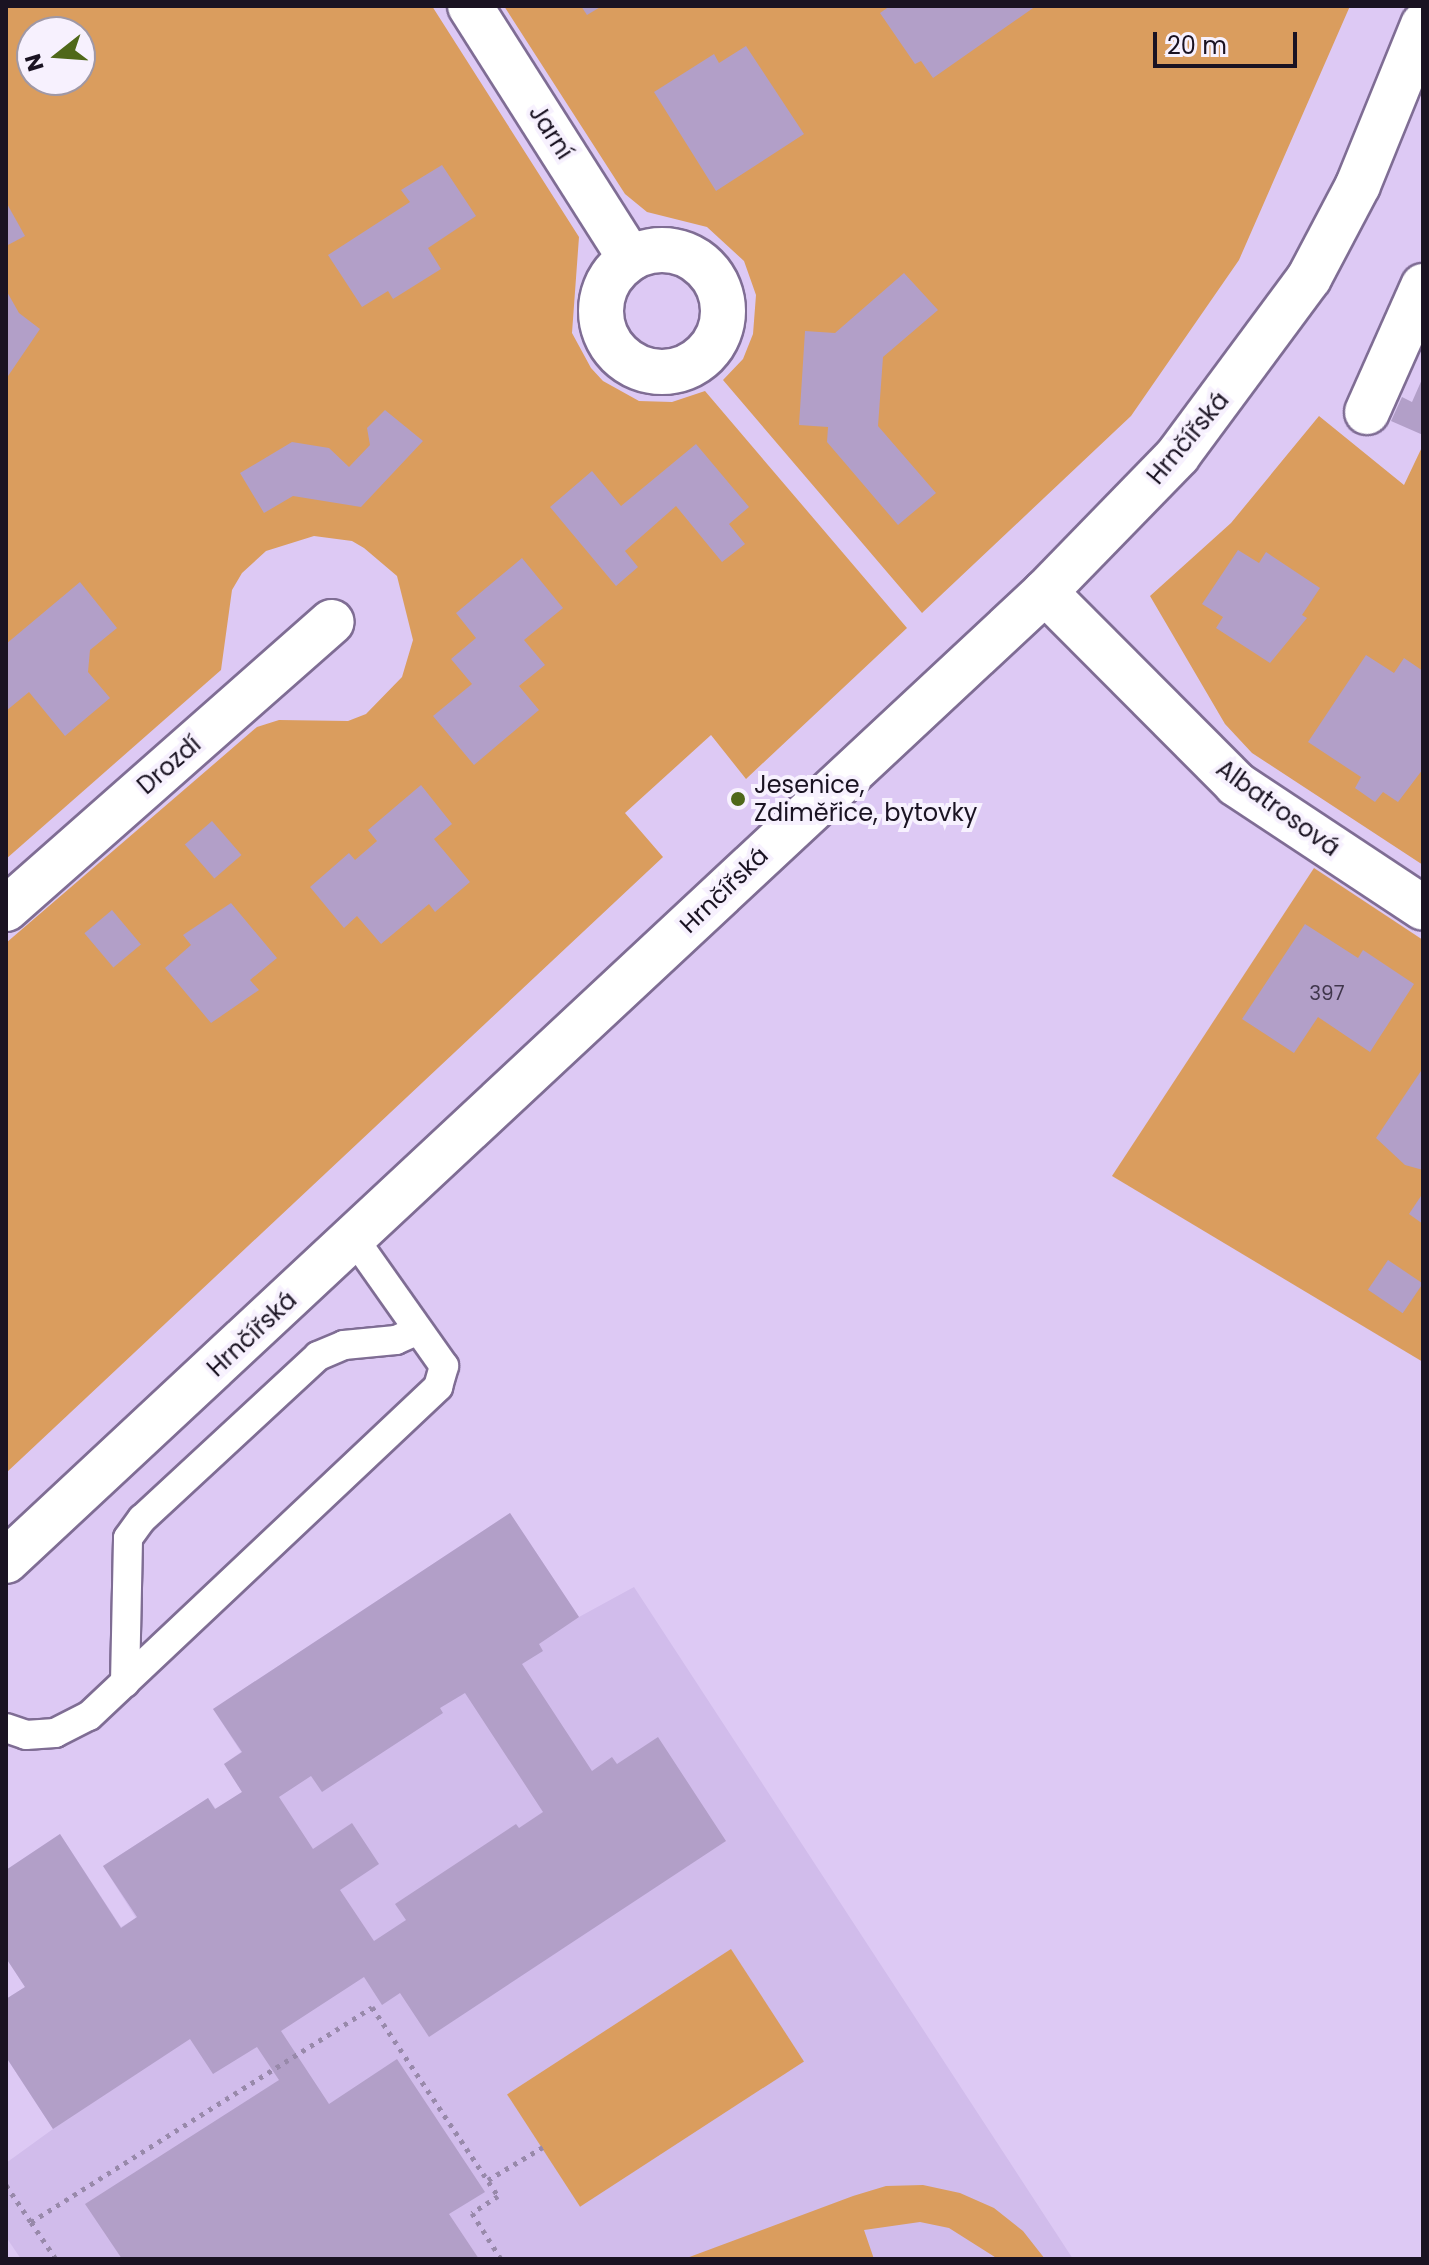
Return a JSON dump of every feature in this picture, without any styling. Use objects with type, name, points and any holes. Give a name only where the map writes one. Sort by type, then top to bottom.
[{"type":"street","name":"Jarní","points":[[470,6],[630,258]]},
{"type":"street","name":"Hrnčířská","points":[[6,1561],[355,1240],[1045,592],[1178,455],[1301,289],[1358,185],[1423,25]]},
{"type":"street","points":[[1367,412],[1423,286]]},
{"type":"street","name":"Albatrosová","points":[[1045,592],[1236,784],[1423,908]]},
{"type":"street","name":"Drozdí","points":[[6,909],[332,622]]},
{"type":"lane","points":[[6,1728],[26,1735],[55,1733],[89,1716],[438,1387],[444,1366],[355,1240]]},
{"type":"lane","points":[[125,1683],[128,1538],[142,1519],[318,1356],[344,1345],[396,1340],[418,1330]]},
{"type":"path","points":[[31,2222],[372,2007],[498,2196],[472,2213],[501,2259]]},
{"type":"path","points":[[488,2180],[543,2147]]},
{"type":"path","points":[[6,2185],[56,2259]]},
{"type":"shaded area","points":[[6,6],[432,6],[579,237],[572,333],[591,368],[603,381],[639,401],[672,402],[705,391],[907,628],[746,779],[711,735],[625,813],[663,857],[6,1473],[6,943],[257,727],[279,720],[348,721],[366,714],[402,677],[413,640],[397,576],[352,541],[314,536],[266,551],[242,573],[232,590],[221,670],[6,859]]},
{"type":"shaded area","points":[[504,6],[1350,6],[1239,260],[1131,416],[922,613],[723,380],[743,359],[753,334],[756,295],[744,261],[707,227],[647,212],[625,194]]},
{"type":"shaded area","points":[[1319,416],[1404,485],[1423,445],[1423,865],[1252,753],[1225,724],[1150,596],[1231,523]]},
{"type":"shaded area","points":[[1314,868],[1423,940],[1423,1362],[1112,1176]]},
{"type":"shaded area","points":[[510,1513],[579,1617],[634,1587],[1073,2259],[21,2259],[6,2237],[6,2163],[53,2129],[6,2057],[6,1999],[25,1987],[6,1958],[6,1870],[60,1834],[121,1927],[136,1918],[103,1866],[208,1798],[216,1809],[242,1792],[224,1764],[241,1752],[213,1709]]},
{"type":"shaded area","points":[[731,1949],[804,2061],[580,2207],[507,2094]]},
{"type":"shaded area","points":[[923,2185],[960,2193],[994,2208],[1023,2231],[1045,2259],[998,2259],[949,2228],[920,2222],[864,2230],[874,2259],[684,2259],[853,2196],[886,2186]]},
{"type":"building","points":[[581,6],[602,6],[587,15]]},
{"type":"building","points":[[890,6],[1036,6],[933,78],[921,61],[915,64],[880,13]]},
{"type":"building","points":[[746,46],[804,134],[716,191],[654,92],[714,54],[719,63]]},
{"type":"building","points":[[442,165],[476,216],[428,248],[441,269],[393,299],[388,291],[362,307],[328,255],[410,202],[401,190]]},
{"type":"building","points":[[6,202],[25,236],[6,246]]},
{"type":"building","points":[[904,273],[938,310],[883,357],[878,426],[936,493],[898,525],[827,442],[828,427],[799,425],[805,331],[835,333]]},
{"type":"building","points":[[6,290],[19,313],[40,329],[6,379]]},
{"type":"building","points":[[1423,377],[1423,435],[1391,421],[1402,397],[1412,402]]},
{"type":"building","points":[[385,410],[423,441],[361,507],[293,496],[264,513],[240,473],[292,442],[329,448],[349,467],[370,445],[367,428]]},
{"type":"building","points":[[696,444],[749,507],[729,524],[745,544],[722,562],[676,506],[625,551],[638,567],[616,586],[550,507],[592,471],[621,506]]},
{"type":"building","points":[[1238,550],[1259,563],[1266,552],[1320,588],[1302,615],[1307,618],[1270,663],[1216,628],[1223,617],[1202,604]]},
{"type":"building","points":[[522,558],[563,608],[524,640],[545,665],[519,686],[539,710],[474,765],[433,716],[472,684],[451,659],[476,638],[456,613]]},
{"type":"building","points":[[80,582],[117,628],[90,650],[88,672],[110,698],[65,736],[29,692],[6,711],[6,644]]},
{"type":"building","points":[[1366,655],[1394,673],[1404,658],[1423,671],[1423,769],[1398,802],[1383,792],[1375,802],[1355,788],[1361,777],[1308,742]]},
{"type":"building","points":[[421,785],[452,824],[434,839],[470,882],[435,912],[429,904],[381,944],[357,916],[344,928],[310,887],[349,853],[355,860],[377,841],[368,830]]},
{"type":"building","points":[[212,821],[242,855],[214,879],[185,845]]},
{"type":"building","points":[[231,903],[277,958],[250,980],[259,990],[211,1023],[165,968],[191,945],[183,935]]},
{"type":"building","points":[[112,910],[141,944],[113,968],[84,933]]},
{"type":"building","points":[[1305,924],[1358,958],[1363,950],[1414,984],[1370,1052],[1318,1017],[1294,1053],[1242,1019]]},
{"type":"building","points":[[1423,1068],[1423,1170],[1405,1165],[1376,1138]]},
{"type":"building","points":[[1423,1193],[1423,1224],[1409,1214]]},
{"type":"building","points":[[1388,1260],[1423,1283],[1403,1313],[1368,1290]]},
{"type":"building","points":[[510,1513],[579,1617],[539,1644],[543,1651],[522,1664],[592,1771],[612,1757],[617,1764],[658,1737],[726,1841],[429,2037],[400,1993],[382,2005],[364,1977],[281,2031],[329,2104],[397,2059],[485,2192],[449,2214],[479,2259],[122,2259],[85,2204],[279,2080],[257,2047],[213,2074],[190,2039],[53,2129],[6,2057],[6,1999],[25,1987],[6,1958],[6,1870],[60,1834],[121,1928],[137,1917],[103,1866],[208,1798],[215,1809],[242,1792],[224,1764],[242,1752],[213,1709]],"holes":[[[465,1693],[543,1812],[519,1828],[516,1824],[395,1904],[406,1920],[374,1941],[340,1890],[379,1864],[352,1823],[313,1849],[279,1797],[311,1776],[322,1792],[443,1713],[440,1708]]]},
{"type":"place","name":"Jesenice, Zdiměřice, bytovky","points":[[738,799]]}]
